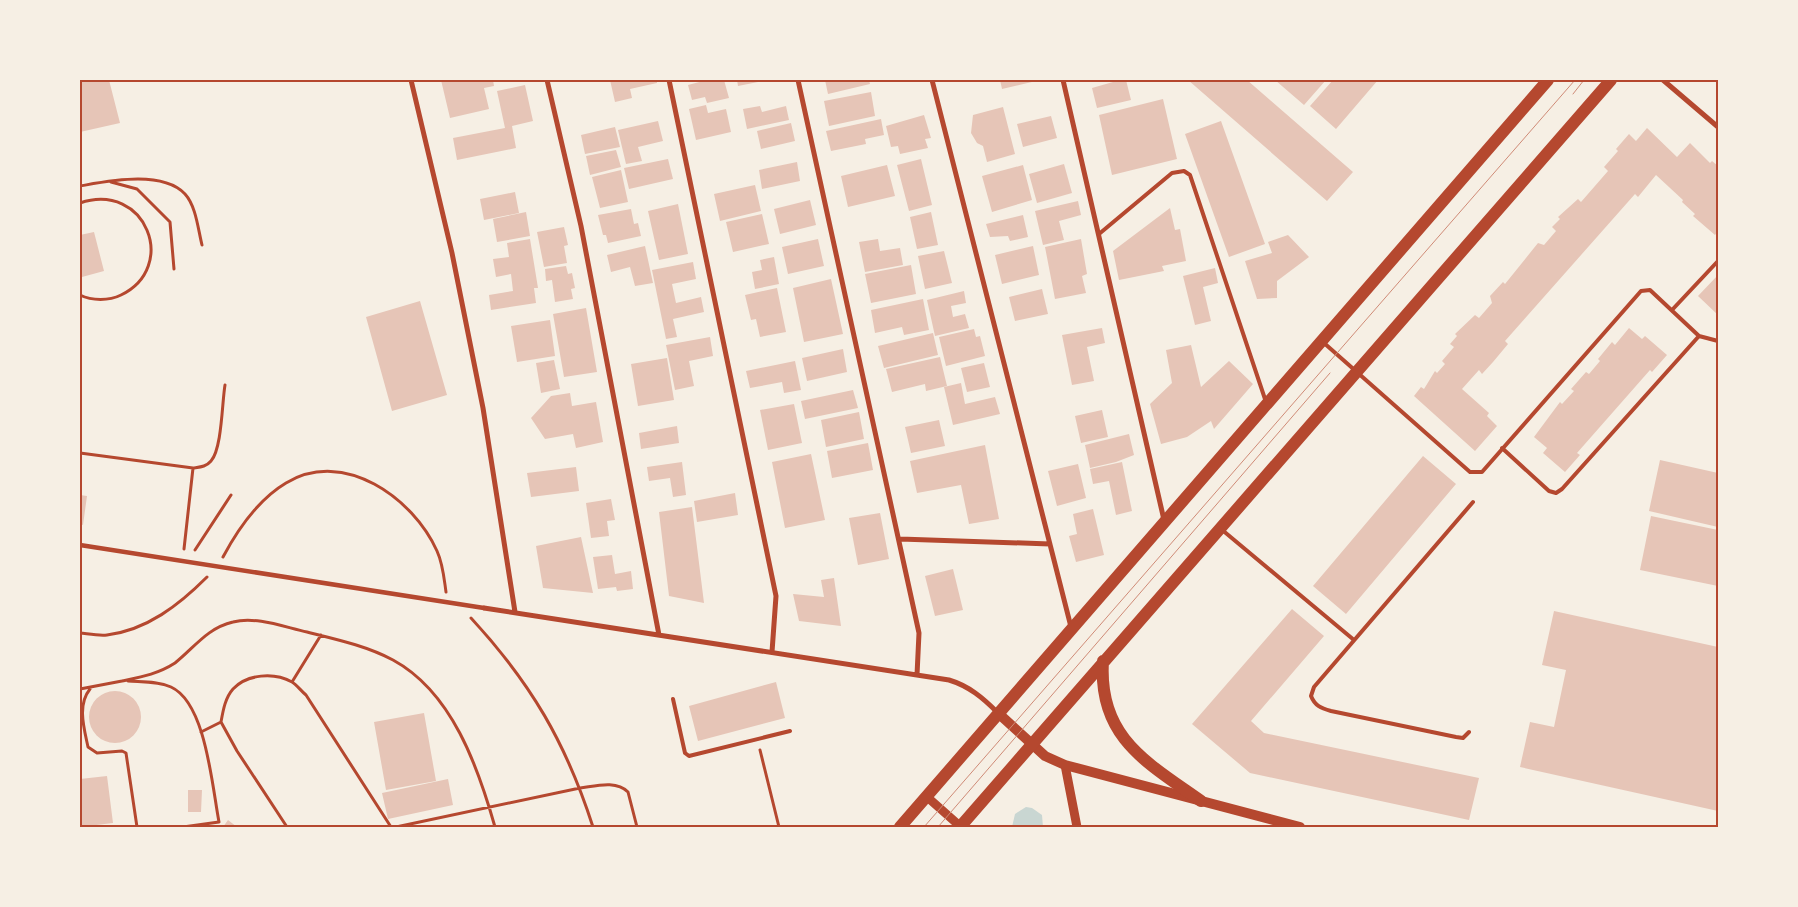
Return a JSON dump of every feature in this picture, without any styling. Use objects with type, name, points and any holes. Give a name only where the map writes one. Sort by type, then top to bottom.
[{"type":"main road","points":[[900,827],[1548,80]]},
{"type":"main road","points":[[960,827],[1030,744],[1611,80]]},
{"type":"main road","points":[[1103,661],[1102,693],[1114,725],[1146,761],[1202,801]]},
{"type":"main road","points":[[998,713],[1045,756],[1065,766],[1300,827]]},
{"type":"street","points":[[411,80],[452,253],[482,399],[516,612]]},
{"type":"street","points":[[547,80],[580,226],[659,635]]},
{"type":"street","points":[[669,80],[776,596],[772,652]]},
{"type":"street","points":[[798,80],[900,539],[919,633],[917,675]]},
{"type":"street","points":[[932,80],[1071,628]]},
{"type":"street","points":[[1063,80],[1164,521]]},
{"type":"street","points":[[1664,80],[1718,127]]},
{"type":"street","points":[[900,539],[1050,544]]},
{"type":"street","points":[[80,545],[917,675],[959,683],[978,694],[998,713]]},
{"type":"street","points":[[1065,766],[1077,827]]},
{"type":"street","points":[[926,796],[960,827]]},
{"type":"lane","points":[[1099,234],[1172,173],[1184,171],[1190,176],[1266,404]]},
{"type":"lane","points":[[1672,310],[1718,261]]},
{"type":"lane","points":[[1321,341],[1470,472],[1482,472],[1641,291],[1650,290],[1699,336],[1718,341]]},
{"type":"lane","points":[[1502,448],[1549,491],[1556,493],[1562,489],[1699,336]]},
{"type":"lane","points":[[1469,732],[1464,738],[1456,738],[1331,711],[1314,703],[1311,696],[1314,687],[1473,502]]},
{"type":"lane","points":[[1219,528],[1354,640]]},
{"type":"lane","points":[[673,699],[685,752],[689,756],[790,731]]},
{"type":"path","points":[[80,186],[144,178],[170,185],[185,194],[194,213],[202,245]]},
{"type":"path","points":[[108,182],[137,189],[170,222],[174,268]]},
{"type":"path","points":[[80,202],[93,198],[110,199],[126,205],[139,216],[148,231],[151,248],[149,264],[141,279],[130,290],[115,298],[99,300],[80,295]]},
{"type":"path","points":[[80,453],[193,468],[204,466],[212,460],[216,448],[224,385]]},
{"type":"path","points":[[185,561],[193,468]]},
{"type":"path","points":[[80,633],[106,636],[135,629],[162,615],[190,593],[217,566],[242,526],[267,498],[287,482],[313,472],[340,472],[367,478],[383,489],[416,519],[438,552],[448,602],[471,618],[504,654],[530,690],[558,738],[580,788],[593,827]]},
{"type":"path","points":[[185,561],[231,495]]},
{"type":"path","points":[[80,689],[90,689],[152,675],[175,662],[211,630],[234,621],[258,621],[321,635],[394,660],[419,679],[440,702],[460,733],[482,785],[495,827]]},
{"type":"path","points":[[292,682],[321,635]]},
{"type":"path","points":[[287,827],[237,751],[221,722],[225,703],[234,688],[256,676],[272,676],[292,682],[306,695],[391,827]]},
{"type":"path","points":[[122,681],[148,682],[170,686],[184,695],[196,716],[219,822],[183,827]]},
{"type":"path","points":[[90,689],[86,694],[82,716],[88,747],[96,753],[126,752],[137,827]]},
{"type":"path","points":[[201,732],[221,722]]},
{"type":"path","points":[[760,749],[779,827]]},
{"type":"path","points":[[396,827],[580,788],[611,784],[624,788],[628,792],[637,827]]},
{"type":"shaded area","points":[[1026,807],[1032,808],[1042,815],[1043,827],[1012,827],[1015,814]]},
{"type":"building","points":[[80,80],[109,80],[120,123],[80,132]]},
{"type":"building","points":[[441,80],[493,80],[494,86],[484,88],[489,109],[450,118]]},
{"type":"building","points":[[610,80],[657,80],[657,83],[630,89],[632,98],[615,102]]},
{"type":"building","points":[[707,80],[724,80],[729,98],[707,103],[705,97],[692,100],[688,85]]},
{"type":"building","points":[[737,80],[763,80],[763,81],[738,86]]},
{"type":"building","points":[[825,80],[869,80],[870,84],[828,94]]},
{"type":"building","points":[[1000,80],[1036,80],[1036,81],[1002,89]]},
{"type":"building","points":[[1126,80],[1131,100],[1097,108],[1092,88]]},
{"type":"building","points":[[1188,80],[1247,80],[1353,172],[1327,201]]},
{"type":"building","points":[[1275,80],[1326,80],[1304,105]]},
{"type":"building","points":[[1333,80],[1378,80],[1336,129],[1310,106]]},
{"type":"building","points":[[525,85],[533,121],[512,126],[516,148],[457,160],[453,138],[505,128],[497,91]]},
{"type":"building","points":[[871,92],[875,116],[829,126],[824,101]]},
{"type":"building","points":[[1163,99],[1177,159],[1112,175],[1099,115]]},
{"type":"building","points":[[706,105],[708,113],[726,109],[731,132],[696,140],[689,109]]},
{"type":"building","points":[[760,106],[762,112],[786,106],[789,120],[747,129],[743,109]]},
{"type":"building","points":[[1003,107],[1015,154],[987,162],[983,146],[977,143],[971,133],[973,115]]},
{"type":"building","points":[[924,115],[931,138],[925,139],[928,148],[900,154],[898,146],[891,147],[886,126]]},
{"type":"building","points":[[1051,116],[1057,138],[1023,147],[1017,124]]},
{"type":"building","points":[[881,119],[884,135],[865,139],[866,144],[831,151],[826,131]]},
{"type":"building","points":[[658,121],[663,141],[638,147],[642,161],[626,164],[618,130]]},
{"type":"building","points":[[1221,121],[1265,244],[1229,257],[1185,134]]},
{"type":"building","points":[[791,123],[795,141],[761,149],[757,131]]},
{"type":"building","points":[[615,127],[620,147],[585,154],[581,135]]},
{"type":"building","points":[[1647,128],[1677,157],[1690,143],[1710,163],[1712,161],[1718,166],[1718,231],[1715,235],[1693,216],[1695,214],[1682,202],[1683,200],[1656,175],[1638,197],[1635,194],[1505,341],[1508,344],[1493,362],[1482,374],[1479,370],[1462,389],[1489,413],[1487,416],[1497,426],[1475,451],[1414,396],[1421,387],[1424,389],[1435,371],[1437,373],[1445,364],[1442,361],[1454,347],[1450,344],[1457,336],[1455,334],[1475,315],[1479,318],[1492,303],[1490,296],[1503,282],[1505,284],[1538,243],[1544,245],[1556,231],[1552,227],[1560,219],[1558,217],[1578,199],[1581,202],[1608,171],[1604,167],[1629,134],[1636,141]]},
{"type":"building","points":[[616,150],[621,167],[590,175],[586,156]]},
{"type":"building","points":[[668,159],[673,179],[629,189],[624,168]]},
{"type":"building","points":[[921,159],[932,205],[909,211],[897,165]]},
{"type":"building","points":[[797,162],[800,181],[762,189],[759,170]]},
{"type":"building","points":[[1064,164],[1072,193],[1037,203],[1029,174]]},
{"type":"building","points":[[887,165],[895,196],[848,207],[841,176]]},
{"type":"building","points":[[1023,165],[1032,200],[992,212],[982,176]]},
{"type":"building","points":[[621,170],[628,202],[600,208],[592,177]]},
{"type":"building","points":[[755,185],[761,211],[720,221],[714,194]]},
{"type":"building","points":[[515,192],[519,213],[484,220],[480,199]]},
{"type":"building","points":[[810,200],[816,225],[780,234],[774,209]]},
{"type":"building","points":[[1078,201],[1081,215],[1059,221],[1064,240],[1043,245],[1035,211]]},
{"type":"building","points":[[678,204],[688,254],[659,260],[648,211]]},
{"type":"building","points":[[1170,208],[1175,230],[1180,229],[1186,261],[1162,266],[1164,271],[1119,280],[1113,251]]},
{"type":"building","points":[[631,209],[634,224],[638,223],[641,236],[608,243],[606,235],[603,235],[598,215]]},
{"type":"building","points":[[526,212],[530,236],[497,242],[493,219]]},
{"type":"building","points":[[931,212],[938,245],[917,249],[910,217]]},
{"type":"building","points":[[762,214],[769,244],[733,252],[726,222]]},
{"type":"building","points":[[1023,215],[1028,237],[1010,241],[1008,236],[990,237],[986,224]]},
{"type":"building","points":[[564,227],[568,245],[564,246],[567,263],[544,267],[537,232]]},
{"type":"building","points":[[94,232],[104,271],[82,277],[80,235]]},
{"type":"building","points":[[1288,235],[1309,257],[1277,281],[1277,298],[1257,299],[1245,261],[1272,253],[1268,242]]},
{"type":"building","points":[[530,239],[538,288],[534,288],[536,303],[491,310],[489,295],[513,291],[511,274],[496,277],[493,259],[509,257],[507,243]]},
{"type":"building","points":[[818,239],[824,266],[788,274],[782,247]]},
{"type":"building","points":[[878,239],[880,251],[900,248],[903,265],[865,272],[859,242]]},
{"type":"building","points":[[1081,239],[1087,274],[1082,276],[1086,293],[1055,299],[1045,247]]},
{"type":"building","points":[[645,246],[653,283],[635,286],[630,267],[611,272],[607,255]]},
{"type":"building","points":[[1033,246],[1039,275],[1002,284],[995,255]]},
{"type":"building","points":[[944,251],[952,283],[925,289],[918,256]]},
{"type":"building","points":[[774,257],[779,284],[755,289],[752,272],[762,270],[760,260]]},
{"type":"building","points":[[693,262],[696,279],[672,284],[676,303],[701,297],[704,312],[673,319],[677,337],[666,339],[652,270]]},
{"type":"building","points":[[911,265],[916,294],[871,303],[865,274]]},
{"type":"building","points":[[566,266],[568,274],[572,273],[575,288],[571,289],[573,299],[555,302],[552,280],[546,281],[545,269]]},
{"type":"building","points":[[1215,268],[1218,283],[1203,287],[1211,321],[1195,325],[1183,276]]},
{"type":"building","points":[[1718,275],[1718,315],[1698,296]]},
{"type":"building","points":[[831,279],[843,334],[804,342],[793,288]]},
{"type":"building","points":[[777,288],[786,332],[760,337],[756,319],[751,320],[745,295]]},
{"type":"building","points":[[1042,289],[1048,314],[1015,321],[1009,297]]},
{"type":"building","points":[[964,291],[966,303],[951,306],[953,317],[965,314],[969,328],[935,336],[927,300]]},
{"type":"building","points":[[923,299],[929,330],[904,335],[902,327],[875,333],[871,310]]},
{"type":"building","points":[[420,301],[447,395],[392,411],[366,317]]},
{"type":"building","points":[[586,308],[597,372],[564,377],[553,314]]},
{"type":"building","points":[[550,320],[555,356],[517,362],[511,326]]},
{"type":"building","points":[[1102,328],[1105,343],[1087,347],[1094,381],[1072,385],[1062,335]]},
{"type":"building","points":[[1629,328],[1642,339],[1645,336],[1667,355],[1652,372],[1650,370],[1577,453],[1580,455],[1565,472],[1543,453],[1547,448],[1534,437],[1560,402],[1562,404],[1574,391],[1571,389],[1586,372],[1589,374],[1612,342],[1615,345]]},
{"type":"building","points":[[974,329],[976,337],[980,336],[985,356],[946,366],[939,337]]},
{"type":"building","points":[[933,333],[938,355],[884,368],[878,346]]},
{"type":"building","points":[[710,337],[713,356],[689,361],[694,386],[675,390],[666,345]]},
{"type":"building","points":[[1191,345],[1201,387],[1229,361],[1253,384],[1214,429],[1211,421],[1187,437],[1161,444],[1150,404],[1172,383],[1166,350]]},
{"type":"building","points":[[843,349],[847,372],[807,381],[802,358]]},
{"type":"building","points":[[940,357],[947,386],[926,391],[925,384],[892,392],[886,369]]},
{"type":"building","points":[[667,358],[674,400],[638,406],[631,364]]},
{"type":"building","points":[[554,360],[560,389],[541,393],[536,363]]},
{"type":"building","points":[[795,361],[801,390],[784,393],[782,382],[750,388],[746,371]]},
{"type":"building","points":[[984,363],[990,387],[967,392],[961,368]]},
{"type":"building","points":[[961,383],[965,404],[995,397],[1000,414],[953,425],[944,387]]},
{"type":"building","points":[[853,390],[858,408],[805,419],[801,401]]},
{"type":"building","points":[[570,393],[572,406],[596,402],[603,442],[576,448],[573,434],[545,439],[531,418],[551,396]]},
{"type":"building","points":[[794,404],[802,443],[768,450],[760,410]]},
{"type":"building","points":[[1102,410],[1108,437],[1081,443],[1075,416]]},
{"type":"building","points":[[859,412],[864,439],[826,447],[821,420]]},
{"type":"building","points":[[939,420],[945,446],[911,453],[905,427]]},
{"type":"building","points":[[677,426],[679,443],[641,449],[639,433]]},
{"type":"building","points":[[1129,434],[1134,455],[1116,462],[1090,468],[1085,445]]},
{"type":"building","points":[[868,443],[873,470],[832,478],[827,451]]},
{"type":"building","points":[[985,445],[999,519],[969,524],[961,485],[917,493],[910,461]]},
{"type":"building","points":[[811,454],[825,520],[785,528],[772,462]]},
{"type":"building","points":[[1423,456],[1456,484],[1346,614],[1313,586]]},
{"type":"building","points":[[1660,460],[1718,473],[1718,527],[1649,511]]},
{"type":"building","points":[[682,462],[686,495],[673,497],[670,478],[649,481],[647,467]]},
{"type":"building","points":[[1122,462],[1132,511],[1116,515],[1109,481],[1093,484],[1090,469]]},
{"type":"building","points":[[1078,464],[1086,498],[1057,506],[1048,471]]},
{"type":"building","points":[[576,467],[579,491],[531,497],[527,473]]},
{"type":"building","points":[[735,493],[738,515],[697,522],[694,501]]},
{"type":"building","points":[[80,495],[87,496],[83,525],[80,524]]},
{"type":"building","points":[[611,499],[615,520],[607,521],[609,536],[591,538],[586,503]]},
{"type":"building","points":[[692,507],[704,603],[669,596],[659,512]]},
{"type":"building","points":[[1093,509],[1104,555],[1076,562],[1069,536],[1077,534],[1073,514]]},
{"type":"building","points":[[880,513],[889,559],[858,565],[849,518]]},
{"type":"building","points":[[1651,516],[1718,530],[1718,586],[1640,570]]},
{"type":"building","points":[[581,537],[593,593],[543,588],[536,546]]},
{"type":"building","points":[[612,555],[615,574],[631,571],[633,589],[617,591],[616,587],[598,589],[593,557]]},
{"type":"building","points":[[953,569],[963,610],[935,616],[925,576]]},
{"type":"building","points":[[834,578],[841,626],[799,621],[793,594],[824,597],[821,580]]},
{"type":"building","points":[[1292,609],[1324,636],[1251,721],[1264,733],[1479,778],[1469,820],[1250,773],[1192,724]]},
{"type":"building","points":[[1554,611],[1718,647],[1718,811],[1520,767],[1530,722],[1554,727],[1566,670],[1542,665]]},
{"type":"building","points":[[776,682],[785,718],[698,741],[689,706]]},
{"type":"building","points":[[115,691],[125,693],[133,699],[139,707],[141,717],[139,727],[133,735],[125,741],[115,743],[105,741],[97,735],[91,727],[89,717],[91,707],[97,699],[105,693]]},
{"type":"building","points":[[424,713],[436,781],[386,790],[374,722]]},
{"type":"building","points":[[107,776],[113,823],[80,827],[80,779]]},
{"type":"building","points":[[448,779],[453,805],[388,819],[382,793]]},
{"type":"building","points":[[188,790],[202,790],[201,812],[188,812]]},
{"type":"building","points":[[228,820],[237,827],[223,827]]},
{"type":"tram line","points":[[924,827],[1575,80]]},
{"type":"tram line","points":[[1573,94],[1584,80]]},
{"type":"tram line","points":[[938,827],[1330,373]]}]
